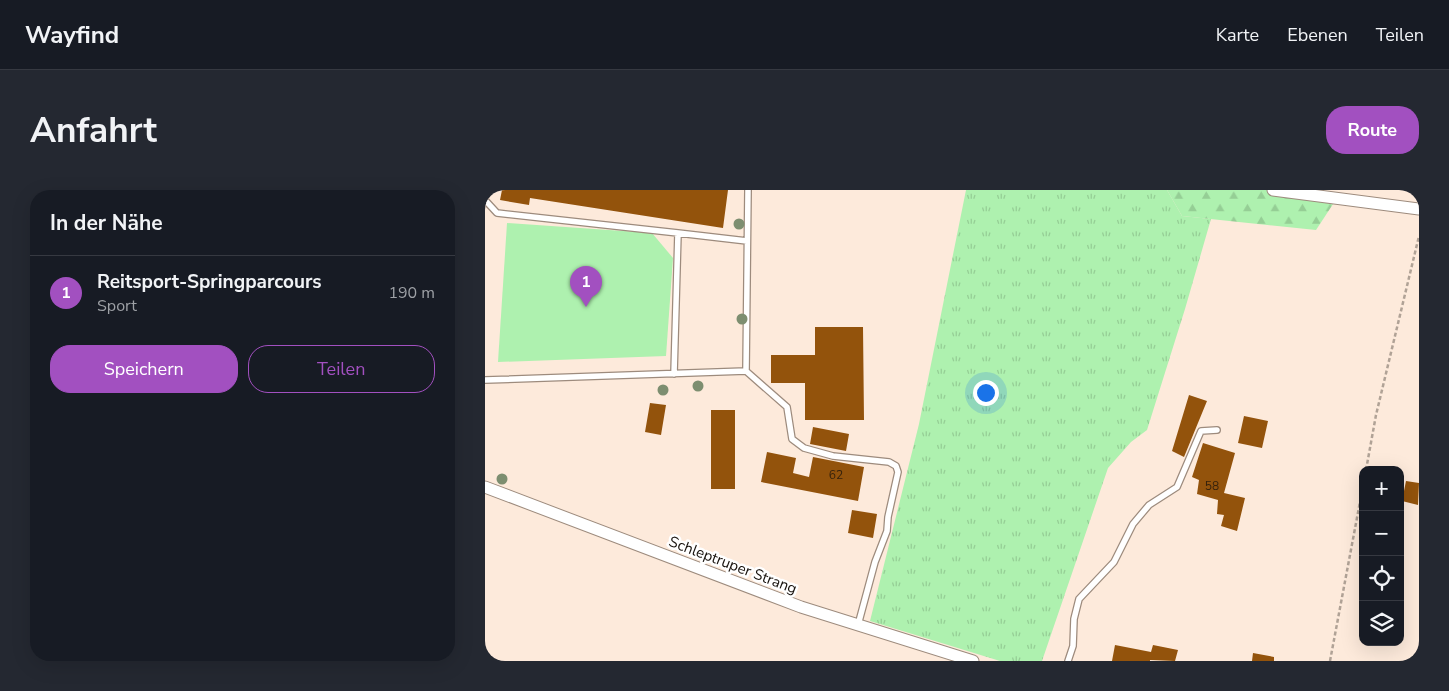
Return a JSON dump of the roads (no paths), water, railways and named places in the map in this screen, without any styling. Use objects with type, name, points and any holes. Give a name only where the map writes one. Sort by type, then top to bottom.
[{"type":"street","points":[[1273,190],[1419,209]]},
{"type":"street","name":"Schleptruper Strang","points":[[485,487],[761,592],[973,661]]},
{"type":"lane","points":[[746,371],[748,190]]},
{"type":"lane","points":[[485,200],[497,213],[747,241]]},
{"type":"lane","points":[[674,374],[678,233]]},
{"type":"lane","points":[[485,380],[746,371],[787,407],[792,439],[804,448],[833,456],[889,462],[896,466],[898,472],[887,531],[875,562],[858,625]]},
{"type":"lane","points":[[1068,661],[1073,646],[1073,619],[1079,599],[1114,562],[1133,524],[1149,505],[1177,487],[1201,430],[1217,430]]},
{"type":"place","name":"Reitsport-Springparcours","points":[[586,307]]}]
